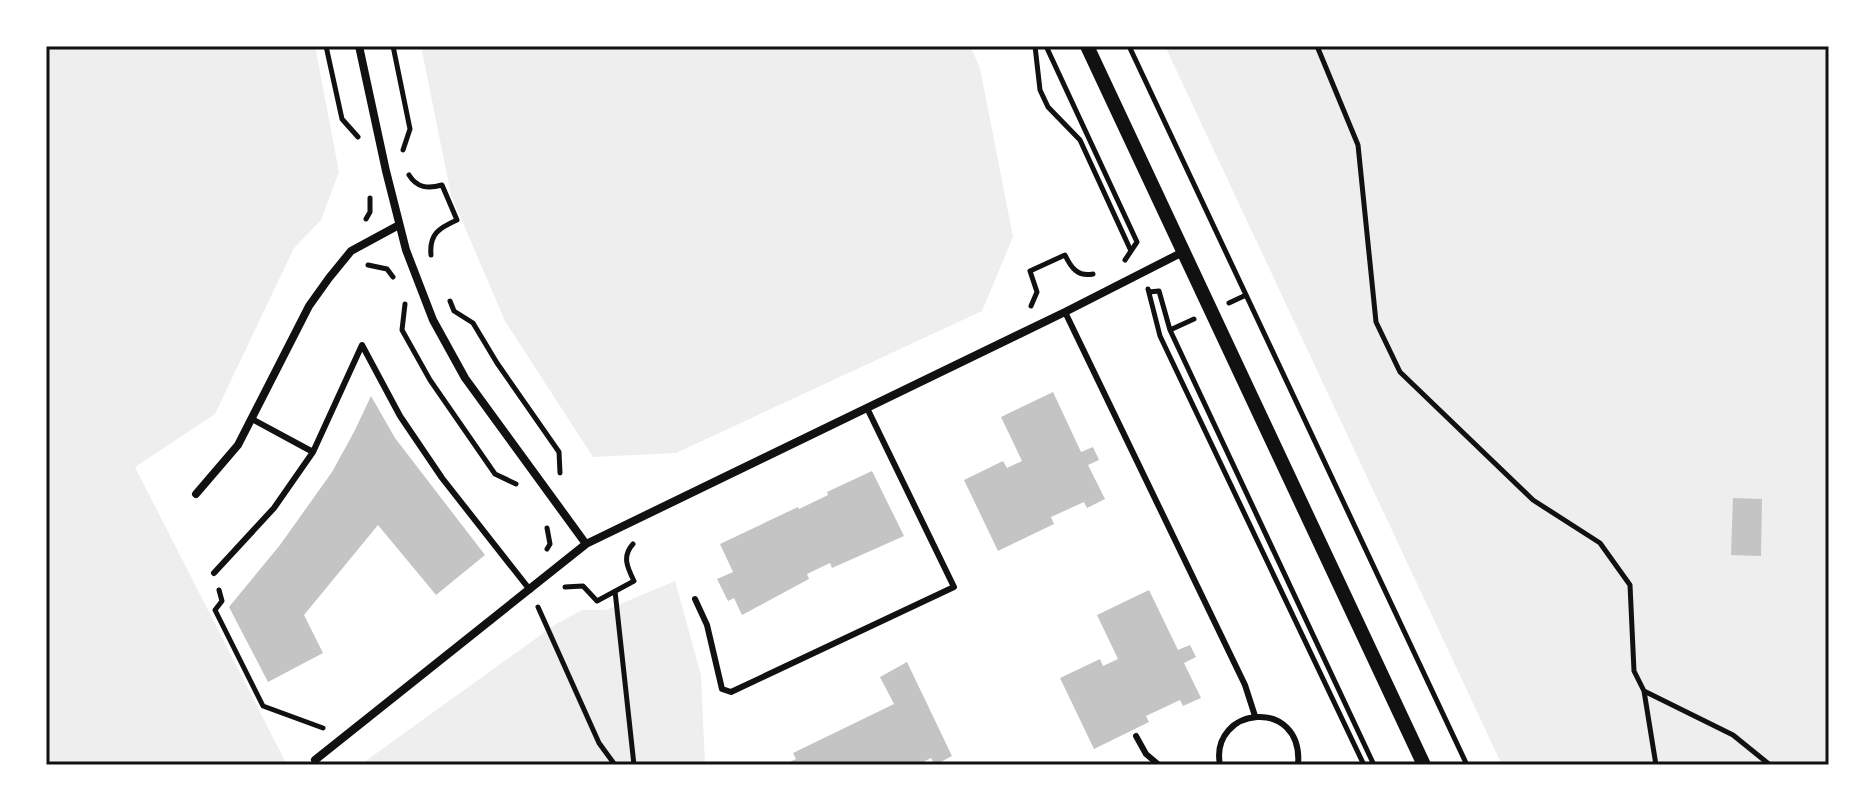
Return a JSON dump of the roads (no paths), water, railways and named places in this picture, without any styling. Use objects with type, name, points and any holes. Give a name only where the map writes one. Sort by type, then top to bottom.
[{"type":"street","points":[[359,46],[399,225],[433,320],[465,378],[586,544]]},
{"type":"street","points":[[1087,46],[1424,765]]},
{"type":"street","points":[[196,494],[238,445],[309,306],[329,278],[351,251],[399,225]]},
{"type":"street","points":[[315,760],[586,544],[1183,252]]},
{"type":"lane","points":[[1065,312],[1245,685],[1255,716]]},
{"type":"lane","points":[[214,573],[274,508],[313,452],[362,345],[400,416],[442,478],[530,590]]},
{"type":"lane","points":[[695,599],[707,625],[722,689],[731,692],[954,587],[867,408]]},
{"type":"lane","points":[[252,419],[313,452]]},
{"type":"lane","points":[[1220,765],[1220,745],[1228,731],[1240,721],[1255,716],[1270,717],[1285,725],[1295,737],[1298,765]]},
{"type":"lane","points":[[1136,736],[1146,754],[1159,765]]}]
